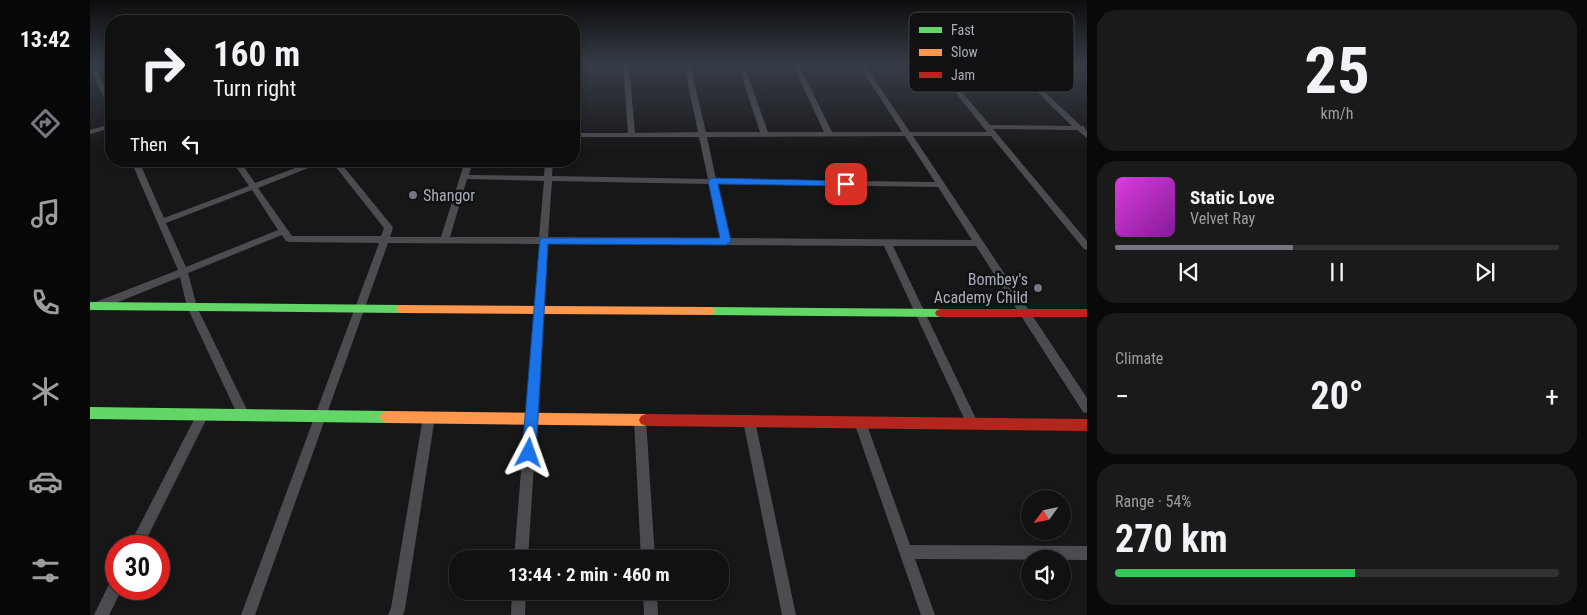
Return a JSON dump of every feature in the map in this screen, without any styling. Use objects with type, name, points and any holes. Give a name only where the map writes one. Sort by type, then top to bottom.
[{"type":"street","points":[[628,94],[632,135]]},
{"type":"street","points":[[694,94],[726,241]]},
{"type":"street","points":[[751,94],[766,135]]},
{"type":"street","points":[[810,94],[829,134]]},
{"type":"street","points":[[881,94],[1087,408]]},
{"type":"street","points":[[960,94],[1087,248]]},
{"type":"street","points":[[1043,94],[1087,136]]},
{"type":"street","points":[[90,132],[105,128]]},
{"type":"street","points":[[580,136],[908,134],[1087,128]]},
{"type":"street","points":[[137,167],[182,271],[192,307],[243,414]]},
{"type":"street","points":[[240,167],[289,238],[979,242]]},
{"type":"street","points":[[161,222],[306,167]]},
{"type":"street","points":[[248,615],[389,228],[340,167]]},
{"type":"street","points":[[445,240],[468,167]]},
{"type":"street","points":[[523,550],[549,167]]},
{"type":"street","points":[[465,177],[941,185]]},
{"type":"street","points":[[93,306],[284,231]]},
{"type":"street","points":[[887,242],[972,423]]},
{"type":"street","points":[[93,306],[1087,313]]},
{"type":"street","points":[[90,412],[1087,425]]},
{"type":"street","points":[[142,535],[203,414]]},
{"type":"street","points":[[395,615],[398,609],[429,417]]},
{"type":"street","points":[[640,419],[647,550]]},
{"type":"street","points":[[748,420],[789,615]]},
{"type":"street","points":[[860,422],[928,615]]},
{"type":"street","points":[[907,552],[1087,553]]},
{"type":"street","points":[[101,615],[108,600]]},
{"type":"street","points":[[518,615],[519,600]]},
{"type":"street","points":[[650,600],[651,615]]},
{"type":"traffic: fast","points":[[90,306],[402,309]]},
{"type":"traffic: fast","points":[[709,311],[941,313]]},
{"type":"traffic: fast","points":[[90,413],[387,417]]},
{"type":"traffic: slow","points":[[402,309],[709,311]]},
{"type":"traffic: slow","points":[[387,417],[646,420]]},
{"type":"traffic: jam","points":[[941,313],[1087,313]]},
{"type":"traffic: jam","points":[[646,420],[1087,425]]},
{"type":"place","name":"Shangor","points":[[413,195]]},
{"type":"place","name":"Bombey's Academy Child","points":[[1038,288]]},
{"type":"route","points":[[529,453],[544,240],[726,241],[712,181],[846,184]]}]
